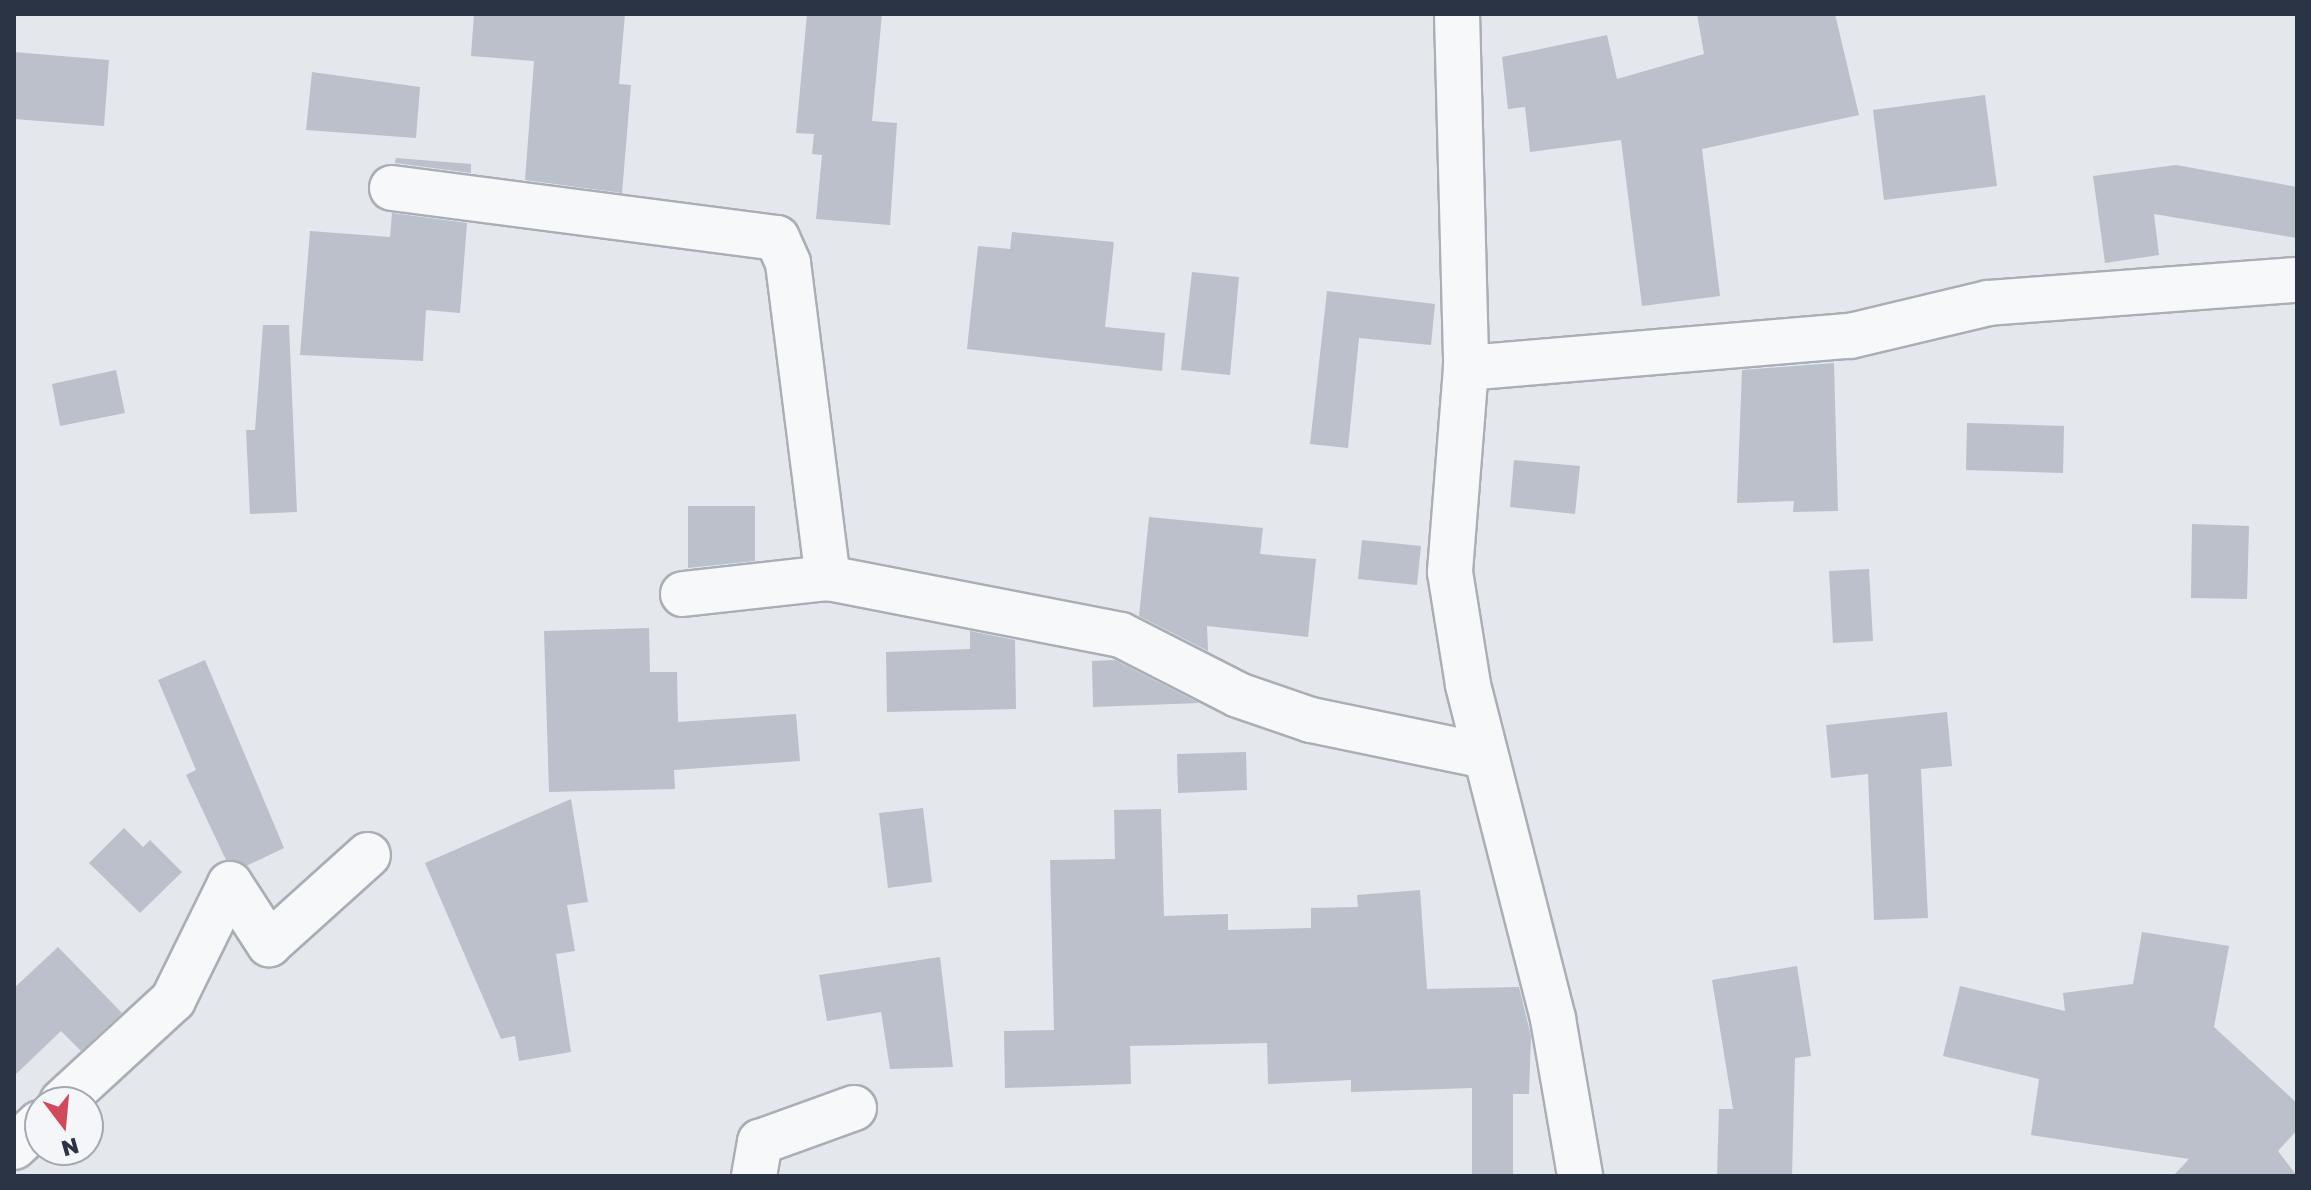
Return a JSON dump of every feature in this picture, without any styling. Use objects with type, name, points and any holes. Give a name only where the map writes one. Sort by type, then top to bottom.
[{"type":"street","points":[[1457,14],[1466,368],[1450,572],[1485,756],[1553,1019],[1580,1176]]},
{"type":"street","points":[[392,188],[777,238],[788,263],[828,578]]},
{"type":"street","points":[[1466,368],[1850,336],[1988,303],[2297,280]]},
{"type":"street","points":[[683,594],[828,578],[1121,635],[1238,695],[1296,715],[1485,756]]},
{"type":"street","points":[[79,1086],[173,1000],[230,884],[269,944],[368,855]]},
{"type":"street","points":[[754,1176],[760,1142],[854,1108]]},
{"type":"building","points":[[474,14],[625,14],[619,84],[631,85],[622,193],[525,180],[534,61],[471,56]]},
{"type":"building","points":[[807,14],[882,14],[872,121],[897,123],[890,225],[816,219],[822,155],[812,154],[814,134],[796,133]]},
{"type":"building","points":[[1697,14],[1835,14],[1859,115],[1702,149],[1720,296],[1642,306],[1621,140],[1530,152],[1525,107],[1508,109],[1502,57],[1607,35],[1617,79],[1704,54]]},
{"type":"building","points":[[14,52],[109,60],[104,126],[14,119]]},
{"type":"building","points":[[312,72],[420,87],[416,138],[306,130]]},
{"type":"building","points":[[1985,95],[1997,186],[1884,200],[1873,110]]},
{"type":"building","points":[[396,158],[471,164],[471,173],[395,163]]},
{"type":"building","points":[[2176,165],[2297,187],[2297,238],[2154,214],[2159,255],[2105,263],[2093,176]]},
{"type":"building","points":[[392,213],[467,223],[460,313],[426,310],[423,361],[300,355],[310,231],[390,237]]},
{"type":"building","points":[[1012,232],[1114,242],[1105,327],[1165,333],[1162,371],[967,349],[978,246],[1010,249]]},
{"type":"building","points":[[1192,272],[1239,277],[1230,375],[1181,370]]},
{"type":"building","points":[[1327,291],[1435,304],[1431,345],[1359,338],[1348,448],[1310,444]]},
{"type":"building","points":[[263,325],[289,325],[297,512],[250,514],[246,430],[255,430]]},
{"type":"building","points":[[1834,363],[1838,511],[1793,512],[1794,501],[1737,503],[1742,370]]},
{"type":"building","points":[[116,370],[125,413],[60,426],[52,384]]},
{"type":"building","points":[[1967,423],[2064,426],[2063,473],[1966,470]]},
{"type":"building","points":[[1514,460],[1580,466],[1575,514],[1510,507]]},
{"type":"building","points":[[688,506],[755,506],[755,561],[688,568]]},
{"type":"building","points":[[1149,517],[1263,528],[1260,554],[1316,559],[1308,637],[1207,626],[1208,651],[1139,616]]},
{"type":"building","points":[[2192,524],[2249,526],[2247,599],[2191,598]]},
{"type":"building","points":[[1362,540],[1421,546],[1417,585],[1358,579]]},
{"type":"building","points":[[1869,569],[1873,641],[1833,643],[1829,571]]},
{"type":"building","points":[[649,628],[650,672],[677,672],[678,722],[796,714],[800,761],[674,770],[675,789],[549,792],[544,631]]},
{"type":"building","points":[[970,631],[1015,640],[1016,709],[887,712],[886,652],[970,649]]},
{"type":"building","points":[[205,660],[284,848],[246,866],[226,860],[186,775],[196,770],[158,680]]},
{"type":"building","points":[[1115,660],[1199,703],[1093,707],[1092,661]]},
{"type":"building","points":[[1947,712],[1952,766],[1921,769],[1928,918],[1874,920],[1868,774],[1831,778],[1826,725]]},
{"type":"building","points":[[1246,752],[1247,790],[1178,793],[1177,754]]},
{"type":"building","points":[[571,799],[588,902],[567,905],[575,951],[556,954],[571,1052],[519,1061],[515,1036],[501,1039],[425,863]]},
{"type":"building","points":[[923,808],[932,882],[888,888],[879,813]]},
{"type":"building","points":[[1161,809],[1164,916],[1228,914],[1228,930],[1311,928],[1311,908],[1358,907],[1357,895],[1420,890],[1427,989],[1519,987],[1531,1036],[1529,1094],[1513,1094],[1513,1176],[1472,1176],[1472,1088],[1351,1092],[1351,1080],[1268,1084],[1267,1043],[1130,1046],[1131,1084],[1005,1088],[1004,1031],[1054,1030],[1050,860],[1115,859],[1114,810]]},
{"type":"building","points":[[124,828],[143,847],[150,840],[182,872],[140,913],[89,863]]},
{"type":"building","points":[[2142,932],[2229,946],[2214,1027],[2297,1103],[2297,1130],[2278,1151],[2297,1176],[2173,1176],[2189,1159],[2031,1135],[2039,1079],[1943,1056],[1960,986],[2065,1011],[2063,993],[2133,984]]},
{"type":"building","points":[[58,947],[122,1013],[81,1051],[61,1031],[14,1076],[14,988]]},
{"type":"building","points":[[940,957],[953,1067],[890,1069],[881,1012],[827,1021],[819,975]]},
{"type":"building","points":[[1797,966],[1811,1056],[1795,1058],[1792,1176],[1717,1176],[1719,1109],[1733,1109],[1712,980]]}]
